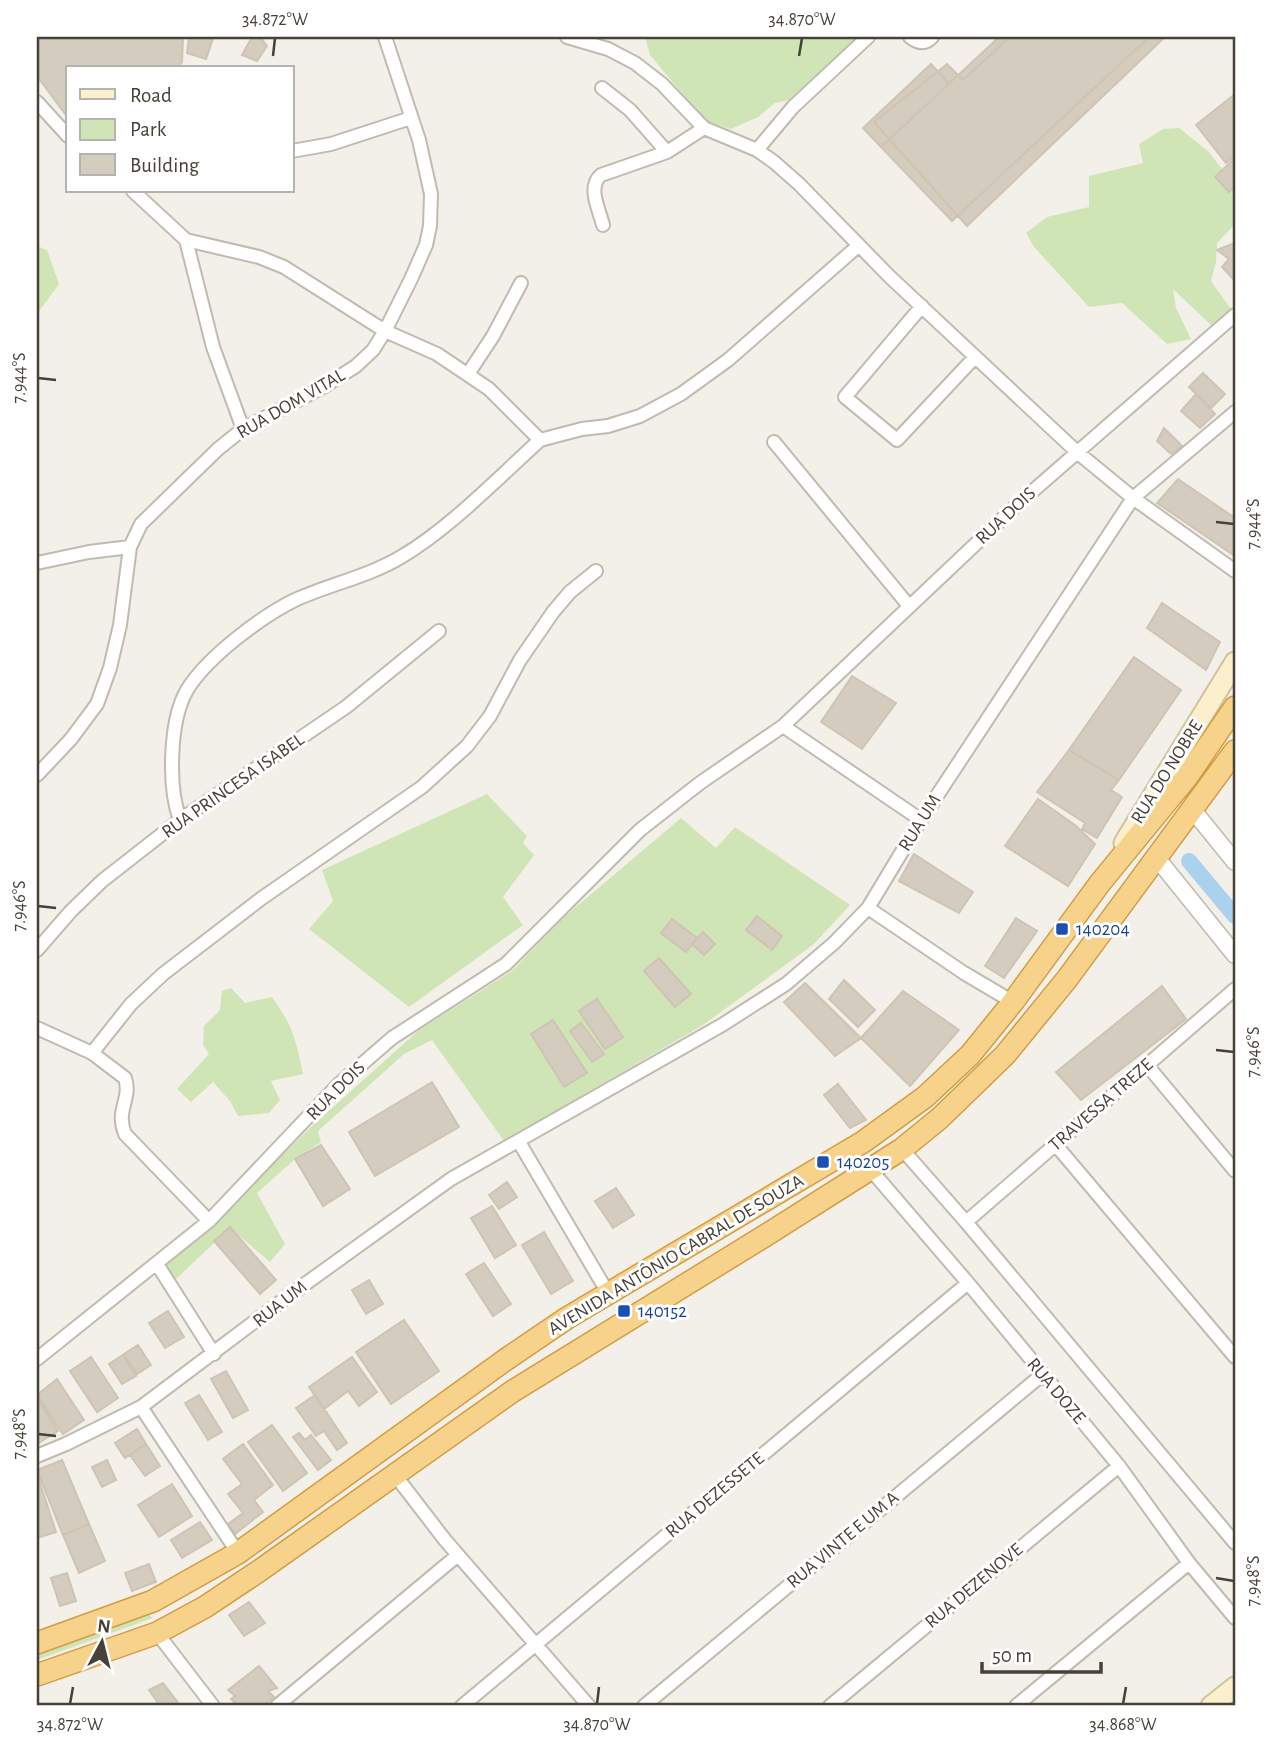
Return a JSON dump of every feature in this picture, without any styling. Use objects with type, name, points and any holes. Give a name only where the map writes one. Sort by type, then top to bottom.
[{"type":"highway","name":"AVENIDA ANTÔNIO CABRAL DE SOUZA","points":[[37,1643],[153,1601],[238,1553],[508,1358],[608,1293],[863,1142],[925,1097],[970,1055],[1013,1002],[1100,883],[1187,777],[1235,707]]},
{"type":"highway","name":"AVENIDA ANTÔNIO CABRAL DE SOUZA","points":[[37,1675],[157,1633],[205,1607],[513,1391],[902,1149],[940,1118],[1005,1055],[1068,979],[1235,751]]},
{"type":"main road","name":"RUA DO NOBRE","points":[[1100,883],[1235,662]]},
{"type":"main road","points":[[1211,1706],[1235,1687]]},
{"type":"street","name":"RUA DOM VITAL","points":[[37,775],[71,739],[97,704],[110,668],[120,625],[130,547],[141,524],[162,501],[243,429],[323,387],[356,366],[373,349],[385,331],[426,245],[430,226],[431,194],[419,140],[385,37]]},
{"type":"street","points":[[567,37],[608,49],[635,63],[662,84],[704,128],[757,150],[799,184],[858,246],[1077,452],[1133,498],[1235,571]]},
{"type":"street","points":[[757,150],[793,107],[868,37]]},
{"type":"street","points":[[910,37],[924,43],[932,37]]},
{"type":"street","points":[[602,88],[630,110],[667,152]]},
{"type":"street","points":[[37,102],[66,134]]},
{"type":"street","points":[[294,151],[331,144],[411,118]]},
{"type":"street","points":[[603,225],[593,187],[595,180],[601,175],[667,152],[704,128]]},
{"type":"street","points":[[134,192],[186,240],[259,257],[284,267],[385,331],[437,354],[489,389],[540,440]]},
{"type":"street","points":[[186,240],[213,347],[243,429]]},
{"type":"street","points":[[180,820],[171,785],[179,711],[187,691],[207,664],[266,616],[298,599],[400,558],[420,545],[540,440],[582,429],[608,426],[640,416],[681,394],[738,352],[858,246]]},
{"type":"street","points":[[468,374],[493,336],[521,283]]},
{"type":"street","points":[[922,306],[845,397],[897,440],[975,357]]},
{"type":"street","name":"RUA DOIS","points":[[37,1359],[209,1221],[339,1084],[393,1038],[506,964],[640,830],[700,783],[783,726],[1019,503],[1235,315]]},
{"type":"street","name":"RUA UM","points":[[37,1456],[141,1407],[451,1179],[710,1032],[786,984],[834,943],[867,908],[921,820],[1133,498],[1235,412]]},
{"type":"street","points":[[774,442],[909,606]]},
{"type":"street","points":[[37,563],[130,547]]},
{"type":"street","points":[[92,1053],[131,1004],[163,974],[262,898],[422,786],[467,746],[490,716],[520,660],[553,612],[570,592],[596,571]]},
{"type":"street","name":"RUA PRINCESA ISABEL","points":[[37,950],[102,881],[180,820],[337,713],[439,631]]},
{"type":"street","points":[[783,726],[921,820]]},
{"type":"street","points":[[1192,809],[1233,856]]},
{"type":"street","points":[[1156,857],[1235,956]]},
{"type":"street","points":[[867,908],[964,973],[1013,1002]]},
{"type":"street","name":"TRAVESSA TREZE","points":[[966,1222],[1235,989]]},
{"type":"street","points":[[37,1028],[92,1053],[125,1078],[127,1094],[120,1123],[125,1134],[209,1221]]},
{"type":"street","points":[[1147,1065],[1235,1171]]},
{"type":"street","points":[[519,1142],[608,1293]]},
{"type":"street","points":[[1055,1144],[1235,1357]]},
{"type":"street","name":"RUA DOZE","points":[[902,1149],[1235,1543]]},
{"type":"street","name":"RUA DOZE","points":[[871,1170],[1119,1466],[1189,1563],[1235,1618]]},
{"type":"street","points":[[157,1264],[214,1353]]},
{"type":"street","name":"RUA DEZESSETE","points":[[462,1706],[968,1283]]},
{"type":"street","name":"RUA VINTE E UM A","points":[[644,1706],[1043,1374]]},
{"type":"street","points":[[141,1407],[238,1553]]},
{"type":"street","name":"RUA DEZENOVE","points":[[830,1706],[1119,1466]]},
{"type":"street","points":[[395,1475],[458,1555],[589,1706]]},
{"type":"street","points":[[277,1706],[458,1555]]},
{"type":"street","points":[[1016,1706],[1189,1563]]},
{"type":"street","points":[[157,1633],[213,1706]]},
{"type":"green space","points":[[645,37],[861,37],[789,100],[775,103],[758,117],[731,129],[705,121],[650,55]]},
{"type":"green space","points":[[1179,128],[1208,151],[1235,181],[1235,224],[1217,243],[1211,281],[1231,309],[1211,325],[1173,289],[1176,308],[1191,339],[1167,344],[1122,303],[1089,307],[1034,247],[1026,233],[1047,217],[1089,207],[1089,176],[1143,163],[1139,144],[1163,129]]},
{"type":"green space","points":[[37,246],[47,250],[59,284],[37,314]]},
{"type":"green space","points":[[487,794],[527,836],[523,843],[534,855],[503,897],[523,925],[409,1007],[309,929],[333,901],[322,870]]},
{"type":"green space","points":[[681,818],[716,848],[735,827],[850,905],[814,944],[703,1025],[504,1141],[432,1040],[404,1054],[318,1131],[321,1142],[295,1159],[257,1193],[285,1244],[270,1262],[230,1228],[176,1279],[160,1270],[203,1233],[312,1126],[419,1030],[512,971],[564,917]]},
{"type":"green space","points":[[231,988],[245,1003],[272,997],[296,1042],[303,1074],[271,1081],[280,1100],[269,1113],[238,1116],[230,1101],[213,1082],[191,1102],[177,1089],[209,1054],[203,1045],[204,1026],[220,1010],[222,991]]},
{"type":"green space","points":[[148,1614],[153,1618],[37,1660],[37,1651]]},
{"type":"building","points":[[37,37],[183,37],[182,62],[179,66],[66,66],[66,115],[37,76]]},
{"type":"building","points":[[189,37],[213,39],[206,59],[187,53]]},
{"type":"building","points":[[252,37],[260,37],[267,46],[257,61],[242,55]]},
{"type":"building","points":[[999,37],[1149,37],[952,221],[881,147]]},
{"type":"building","points":[[1010,37],[1165,37],[967,226],[874,122],[947,64],[963,80]]},
{"type":"building","points":[[931,64],[949,84],[881,147],[863,128]]},
{"type":"building","points":[[1235,94],[1235,155],[1226,163],[1196,125]]},
{"type":"building","points":[[1235,158],[1235,186],[1229,192],[1215,177]]},
{"type":"building","points":[[1232,244],[1235,248],[1235,281],[1222,267],[1229,259],[1217,250]]},
{"type":"building","points":[[1203,373],[1225,394],[1211,408],[1189,387]]},
{"type":"building","points":[[1196,394],[1215,414],[1200,428],[1181,411]]},
{"type":"building","points":[[1164,428],[1182,446],[1171,454],[1157,441]]},
{"type":"building","points":[[1178,479],[1235,518],[1235,556],[1157,503]]},
{"type":"building","points":[[1162,603],[1220,642],[1206,670],[1147,628]]},
{"type":"building","points":[[1134,657],[1181,690],[1119,780],[1069,750]]},
{"type":"building","points":[[852,676],[896,703],[862,749],[821,722]]},
{"type":"building","points":[[1069,750],[1119,780],[1111,790],[1122,797],[1097,838],[1082,829],[1085,823],[1037,792]]},
{"type":"building","points":[[1038,799],[1075,825],[1095,844],[1068,886],[1005,846]]},
{"type":"building","points":[[914,854],[973,892],[959,913],[899,881]]},
{"type":"building","points":[[757,916],[782,936],[772,950],[746,930]]},
{"type":"building","points":[[1016,918],[1037,931],[1004,978],[985,966]]},
{"type":"building","points":[[672,919],[697,938],[686,952],[661,933]]},
{"type":"building","points":[[703,932],[715,944],[704,955],[692,944]]},
{"type":"building","points":[[659,958],[691,994],[675,1007],[644,971]]},
{"type":"building","points":[[844,980],[875,1010],[858,1027],[829,999]]},
{"type":"building","points":[[805,983],[861,1038],[835,1056],[784,1002]]},
{"type":"building","points":[[1162,986],[1186,1019],[1081,1100],[1056,1072]]},
{"type":"building","points":[[903,991],[959,1030],[910,1086],[861,1038]]},
{"type":"building","points":[[597,999],[623,1037],[605,1049],[579,1011]]},
{"type":"building","points":[[553,1020],[587,1073],[564,1087],[531,1034]]},
{"type":"building","points":[[581,1023],[604,1054],[592,1062],[570,1031]]},
{"type":"building","points":[[432,1082],[459,1127],[375,1176],[349,1132]]},
{"type":"building","points":[[838,1084],[866,1120],[850,1128],[824,1095]]},
{"type":"building","points":[[321,1145],[350,1189],[323,1206],[295,1159]]},
{"type":"building","points":[[507,1182],[517,1197],[499,1209],[489,1195]]},
{"type":"building","points":[[616,1188],[634,1215],[613,1228],[595,1201]]},
{"type":"building","points":[[492,1206],[516,1245],[495,1258],[471,1218]]},
{"type":"building","points":[[230,1227],[276,1280],[260,1294],[214,1241]]},
{"type":"building","points":[[544,1232],[573,1281],[551,1294],[522,1245]]},
{"type":"building","points":[[484,1263],[511,1304],[493,1316],[466,1274]]},
{"type":"building","points":[[369,1280],[383,1304],[366,1314],[352,1290]]},
{"type":"building","points":[[168,1311],[184,1337],[165,1348],[149,1323]]},
{"type":"building","points":[[404,1320],[439,1371],[391,1404],[356,1352]]},
{"type":"building","points":[[138,1345],[151,1365],[137,1374],[124,1354]]},
{"type":"building","points":[[123,1355],[136,1376],[122,1384],[109,1364]]},
{"type":"building","points":[[91,1357],[118,1398],[97,1412],[70,1371]]},
{"type":"building","points":[[352,1357],[377,1392],[359,1406],[348,1391],[324,1409],[309,1387]]},
{"type":"building","points":[[226,1371],[248,1410],[233,1418],[211,1379]]},
{"type":"building","points":[[57,1379],[84,1420],[63,1434],[37,1395]]},
{"type":"building","points":[[199,1395],[222,1432],[208,1440],[185,1403]]},
{"type":"building","points":[[315,1395],[347,1443],[337,1450],[324,1431],[316,1436],[296,1408]]},
{"type":"building","points":[[37,1398],[58,1431],[37,1444]]},
{"type":"building","points":[[272,1425],[307,1473],[283,1491],[248,1442]]},
{"type":"building","points":[[137,1429],[146,1444],[125,1458],[115,1443]]},
{"type":"building","points":[[299,1433],[305,1440],[311,1435],[331,1460],[318,1470],[293,1437]]},
{"type":"building","points":[[146,1444],[160,1466],[145,1476],[130,1455]]},
{"type":"building","points":[[243,1444],[273,1485],[254,1500],[263,1512],[235,1534],[228,1524],[243,1513],[228,1494],[242,1484],[223,1459]]},
{"type":"building","points":[[62,1460],[89,1524],[63,1535],[37,1470]]},
{"type":"building","points":[[107,1460],[116,1480],[102,1487],[92,1467]]},
{"type":"building","points":[[37,1474],[56,1532],[37,1538]]},
{"type":"building","points":[[172,1484],[192,1516],[159,1537],[138,1505]]},
{"type":"building","points":[[200,1522],[212,1540],[182,1558],[171,1540]]},
{"type":"building","points":[[89,1524],[105,1561],[79,1573],[63,1535]]},
{"type":"building","points":[[149,1564],[156,1582],[132,1591],[125,1573]]},
{"type":"building","points":[[67,1573],[76,1601],[60,1606],[51,1578]]},
{"type":"building","points":[[249,1602],[265,1623],[244,1636],[229,1615]]},
{"type":"building","points":[[259,1666],[277,1688],[268,1691],[274,1697],[263,1706],[238,1706],[231,1699],[235,1696],[228,1690]]},
{"type":"building","points":[[163,1683],[179,1704],[176,1706],[160,1706],[149,1690]]},
{"type":"waterway","points":[[1189,861],[1235,916]]},
{"type":"place","name":"140204","points":[[1062,929]]},
{"type":"place","name":"140205","points":[[823,1162]]},
{"type":"place","name":"140152","points":[[624,1311]]}]
